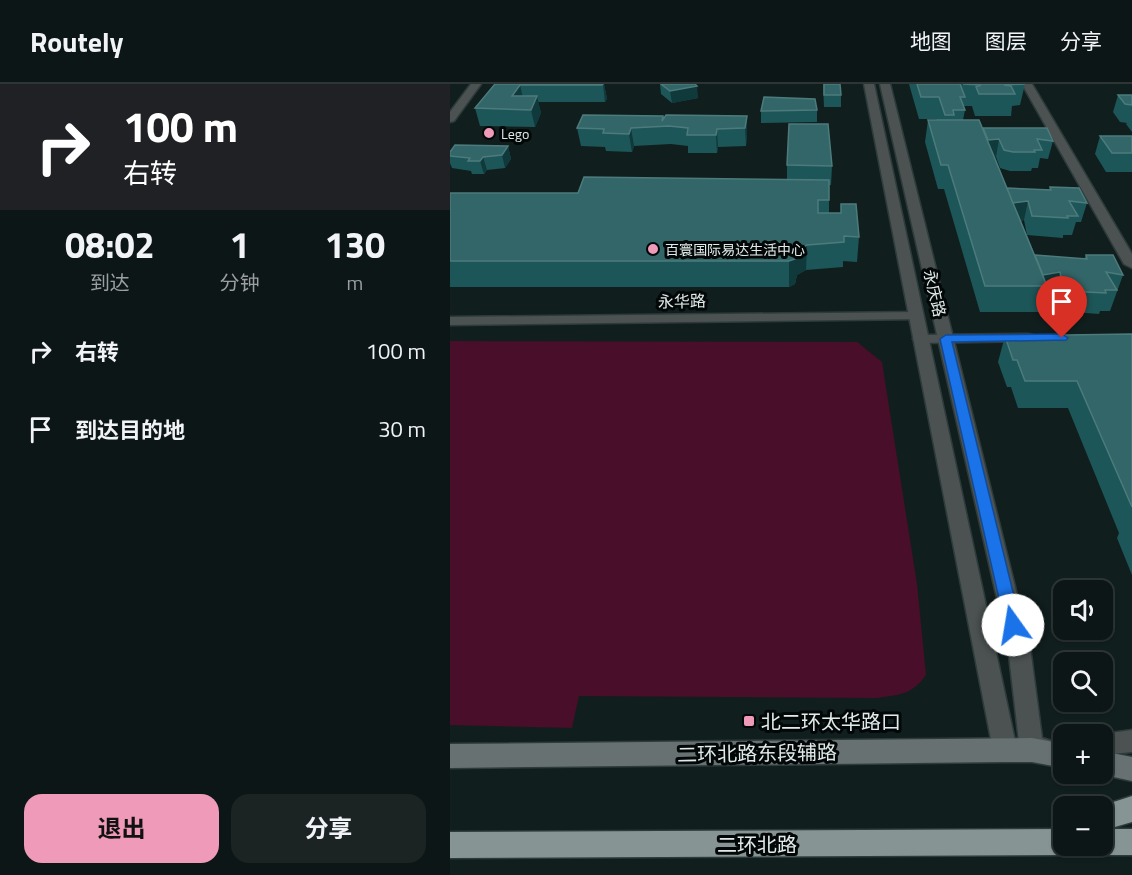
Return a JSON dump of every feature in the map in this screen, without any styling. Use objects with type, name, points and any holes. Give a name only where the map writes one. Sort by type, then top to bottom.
[{"type":"highway","points":[[1113,815],[1132,809]]},
{"type":"highway","points":[[1023,842],[1053,833]]},
{"type":"highway","name":"二环北路","points":[[450,845],[1053,842]]},
{"type":"highway","points":[[1113,842],[1132,842]]},
{"type":"main road","name":"二环北路东段辅路","points":[[450,756],[1005,750],[1032,750],[1053,754]]},
{"type":"main road","points":[[1113,765],[1132,769]]},
{"type":"street","points":[[450,119],[476,84]]},
{"type":"street","name":"永庆路","points":[[868,84],[1005,750]]},
{"type":"street","name":"永庆路","points":[[885,84],[1019,647],[1032,750]]},
{"type":"street","points":[[1026,84],[1131,264]]},
{"type":"street","points":[[1110,264],[1131,264]]},
{"type":"street","name":"永华路","points":[[450,321],[915,316]]},
{"type":"street","points":[[920,339],[1039,338]]},
{"type":"street","points":[[1113,743],[1132,741]]},
{"type":"street","points":[[1032,750],[1053,748]]},
{"type":"shaded area","points":[[450,341],[857,342],[882,362],[917,584],[926,675],[916,687],[910,690],[898,695],[876,698],[579,696],[572,728],[450,725]]},
{"type":"building","points":[[495,84],[603,84],[520,85],[512,96],[537,96],[531,110],[475,108]]},
{"type":"building","points":[[661,84],[695,84],[697,86],[670,91]]},
{"type":"building","points":[[824,84],[840,84],[841,95],[824,95]]},
{"type":"building","points":[[917,84],[960,84],[965,97],[960,97],[965,110],[953,110],[954,115],[945,115],[939,97],[921,97]]},
{"type":"building","points":[[963,84],[1025,84],[1004,85],[1011,86],[1015,94],[979,94],[976,87],[981,85]]},
{"type":"building","points":[[1118,95],[1132,95],[1132,105],[1125,104]]},
{"type":"building","points":[[764,97],[815,99],[817,110],[761,111]]},
{"type":"building","points":[[583,115],[663,116],[662,121],[666,115],[747,116],[745,128],[717,129],[716,135],[687,135],[688,128],[669,126],[631,128],[629,134],[603,133],[604,129],[577,128]]},
{"type":"building","points":[[928,120],[979,120],[1047,286],[985,286],[948,165],[941,165]]},
{"type":"building","points":[[789,124],[828,124],[832,166],[787,165]]},
{"type":"building","points":[[983,128],[1047,128],[1053,141],[1037,139],[1042,150],[1013,152],[1004,150],[999,139],[988,140]]},
{"type":"building","points":[[1100,136],[1132,136],[1132,153],[1112,153]]},
{"type":"building","points":[[455,145],[508,146],[502,155],[483,157],[480,161],[468,161],[470,158],[450,156]]},
{"type":"building","name":"百寰国际易达生活中心","points":[[584,177],[829,180],[829,200],[818,200],[818,213],[841,213],[841,204],[856,204],[859,237],[844,236],[844,242],[807,245],[797,250],[795,259],[789,261],[450,261],[450,193],[578,193]]},
{"type":"building","points":[[1050,187],[1079,188],[1087,203],[1069,201],[1078,216],[1067,216],[1068,218],[1032,216],[1028,201],[1013,203],[1007,188],[1051,190]]},
{"type":"building","points":[[1035,255],[1087,259],[1086,255],[1113,255],[1123,275],[1106,272],[1117,290],[1105,290],[1106,293],[1065,291],[1060,272],[1043,275]]},
{"type":"building","points":[[1132,334],[1132,507],[1077,381],[1025,381],[1017,360],[1013,360],[1005,336]]},
{"type":"place","name":"Lego","points":[[489,133]]},
{"type":"place","name":"百寰国际易达生活中心","points":[[653,249]]},
{"type":"place","name":"北二环太华路口","points":[[749,721]]},
{"type":"route","points":[[1013,625],[946,339],[1062,338]]}]
